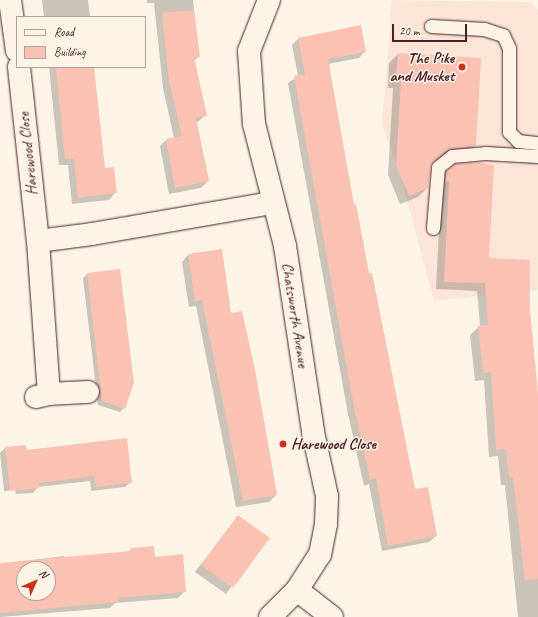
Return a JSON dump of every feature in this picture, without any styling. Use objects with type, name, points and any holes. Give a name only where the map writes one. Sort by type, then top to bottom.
[{"type":"street","points":[[10,0],[16,44]]},
{"type":"street","name":"Chatsworth Avenue","points":[[269,0],[250,51],[254,124],[272,203],[285,246],[313,432],[327,496],[326,524],[320,554],[297,590],[270,617]]},
{"type":"street","name":"Harewood Close","points":[[19,68],[38,240],[42,395],[88,392]]},
{"type":"street","points":[[38,240],[92,234],[272,203]]},
{"type":"street","points":[[297,590],[332,617]]},
{"type":"lane","points":[[431,26],[484,28],[503,35],[509,48],[509,132],[518,141],[538,143]]},
{"type":"lane","points":[[434,228],[438,167],[452,156],[485,153],[538,156]]},
{"type":"shaded area","points":[[392,0],[530,2],[538,9],[538,290],[434,301],[400,174],[382,125]]},
{"type":"building","points":[[194,10],[200,57],[194,57],[207,116],[196,118],[209,181],[175,188],[166,139],[182,136],[169,81],[162,13]]},
{"type":"building","points":[[361,25],[366,52],[328,59],[354,205],[356,204],[369,273],[372,273],[415,489],[428,487],[437,536],[388,546],[376,478],[370,480],[354,407],[294,76],[305,74],[298,38]]},
{"type":"building","points":[[398,53],[481,58],[476,146],[447,150],[431,164],[428,188],[409,196],[396,165],[401,80],[396,80]]},
{"type":"building","points":[[56,68],[94,68],[105,168],[114,167],[117,193],[78,198],[74,159],[65,159]]},
{"type":"building","points":[[475,162],[494,165],[489,258],[530,260],[529,299],[538,394],[538,579],[525,580],[513,477],[509,478],[506,449],[496,450],[491,372],[483,373],[478,326],[488,325],[485,283],[444,282],[449,181],[445,182],[446,171],[455,164]]},
{"type":"building","points":[[222,249],[231,313],[242,311],[256,375],[277,495],[243,501],[202,300],[195,301],[188,254]]},
{"type":"building","points":[[120,269],[134,383],[125,409],[102,401],[87,273]]},
{"type":"building","points":[[127,438],[132,483],[96,487],[94,476],[39,483],[39,488],[10,491],[5,447],[26,445],[27,450]]},
{"type":"building","points":[[238,515],[270,538],[233,588],[201,565]]},
{"type":"building","points":[[154,546],[155,557],[183,554],[186,592],[117,598],[118,602],[0,613],[0,563],[16,562],[16,601],[56,601],[56,561],[22,561],[131,551],[131,548]]},
{"type":"place","name":"The Pike and Musket","points":[[462,67]]},
{"type":"place","name":"Harewood Close","points":[[283,444]]}]
